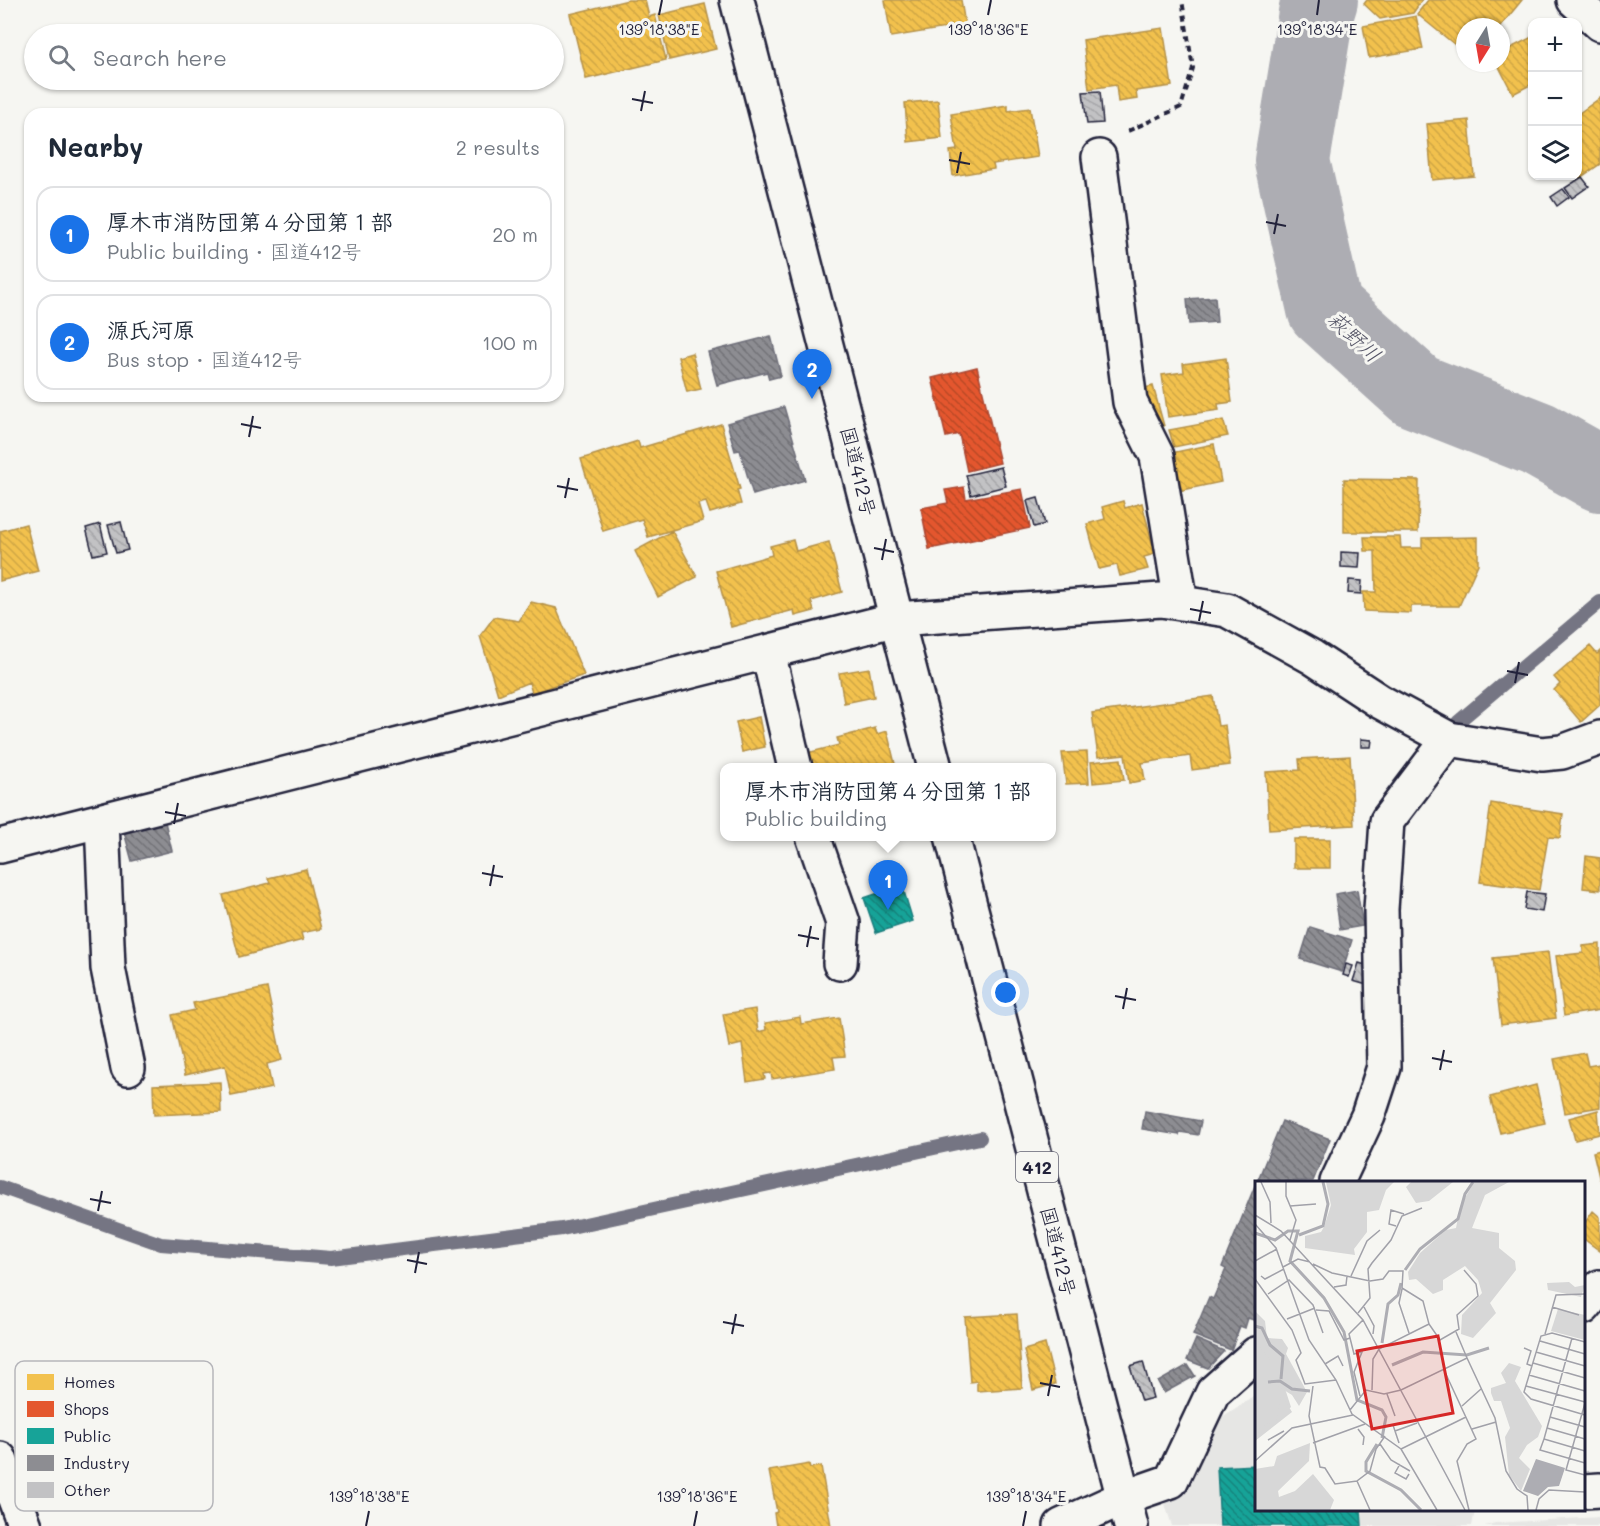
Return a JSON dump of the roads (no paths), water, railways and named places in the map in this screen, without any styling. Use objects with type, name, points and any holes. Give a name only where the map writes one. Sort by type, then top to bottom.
[{"type":"main road","name":"国道412号","points":[[737,0],[934,763]]},
{"type":"main road","points":[[1574,0],[1600,24]]},
{"type":"main road","points":[[1099,157],[1130,402],[1156,456],[1181,603]]},
{"type":"main road","points":[[0,846],[897,619],[1161,600],[1227,610],[1312,657],[1379,701],[1449,739],[1542,754],[1562,752],[1600,738]]},
{"type":"main road","points":[[768,652],[794,763]]},
{"type":"main road","points":[[1337,1181],[1368,1116],[1384,1067],[1381,909],[1387,821],[1449,739]]},
{"type":"main road","points":[[102,820],[108,968],[128,1068]]},
{"type":"main road","points":[[814,841],[843,922],[840,963]]},
{"type":"main road","name":"国道412号","points":[[953,841],[1126,1512]]},
{"type":"main road","points":[[1585,1306],[1600,1287]]},
{"type":"main road","points":[[1061,1526],[1126,1512],[1171,1481],[1214,1392],[1255,1356]]},
{"type":"main road","points":[[0,1459],[15,1499]]},
{"type":"main road","points":[[1585,1491],[1600,1490]]},
{"type":"main road","points":[[19,1511],[25,1526]]},
{"type":"waterway","name":"萩野川","points":[[1320,0],[1292,161],[1325,309],[1416,391],[1538,439],[1600,474]]},
{"type":"waterway","points":[[1458,722],[1600,602]]},
{"type":"waterway","points":[[0,1187],[161,1244],[331,1258],[562,1229],[980,1138]]},
{"type":"place","name":"源氏河原","points":[[812,399]]},
{"type":"place","name":"厚木市消防団第４分団第１部","points":[[888,910]]}]
